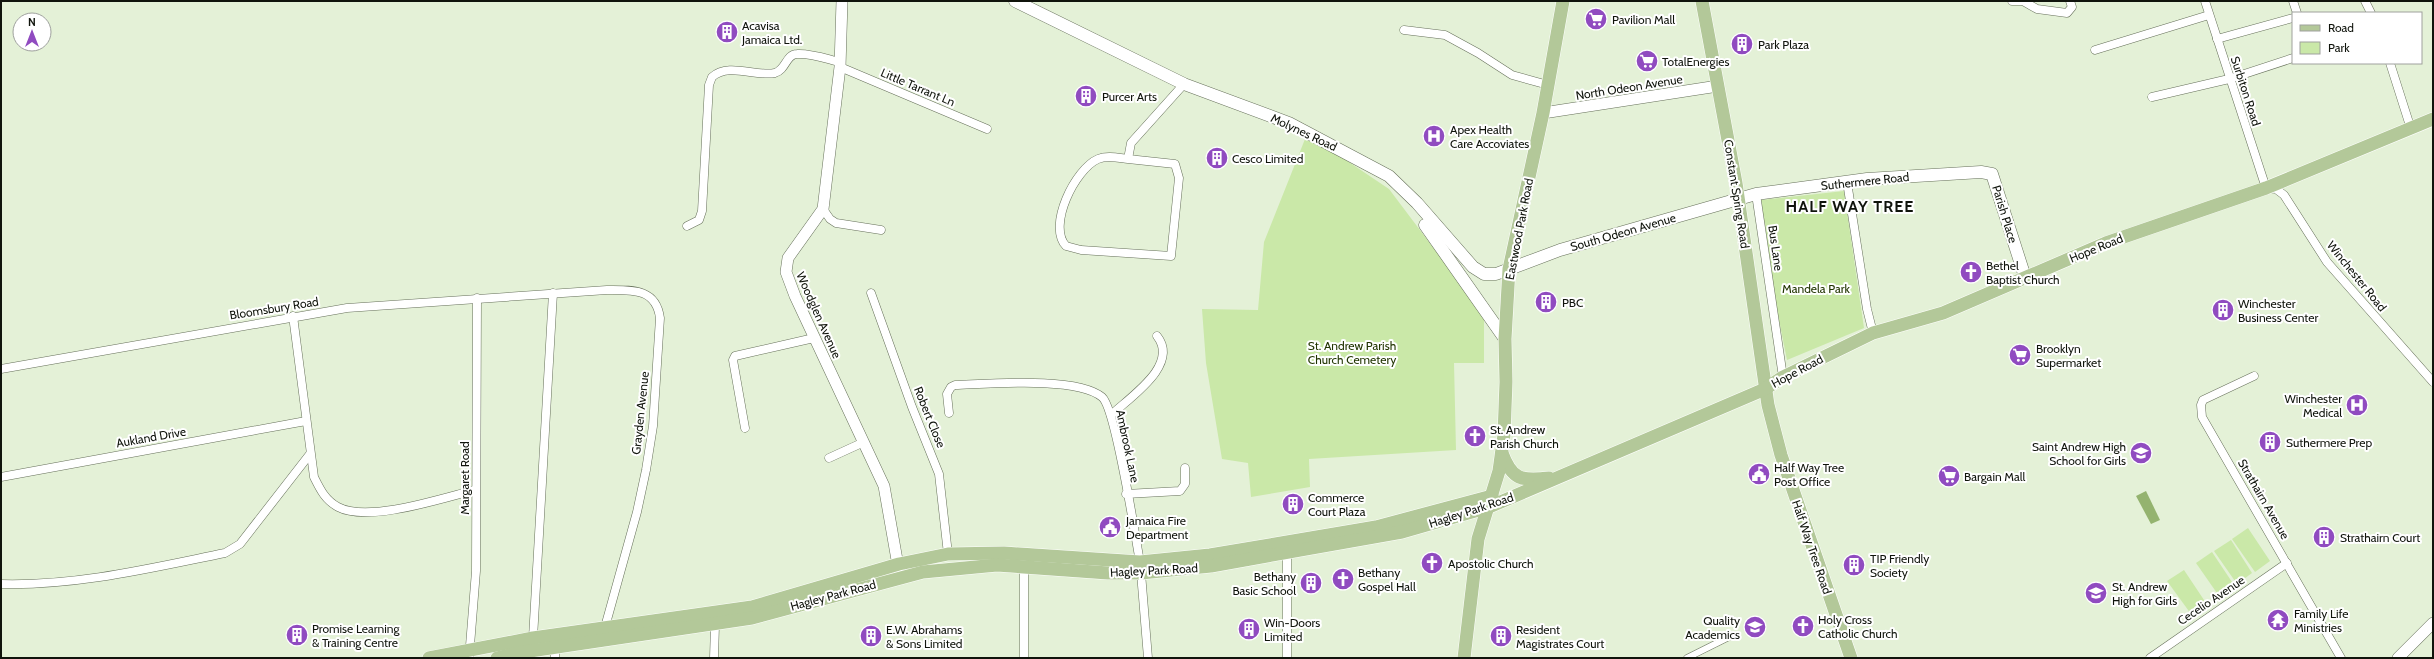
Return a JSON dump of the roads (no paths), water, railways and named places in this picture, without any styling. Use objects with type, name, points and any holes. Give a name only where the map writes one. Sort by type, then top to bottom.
[{"type":"main road","name":"Molynes Road","points":[[1015,1],[1184,84],[1289,123],[1377,170],[1433,234],[1505,339]]},
{"type":"main road","name":"Eastwood Park Road","points":[[1464,658],[1478,539],[1491,501],[1502,453],[1506,382],[1505,339],[1508,270],[1543,113],[1563,1]]},
{"type":"main road","name":"Constant Spring Road","points":[[1702,1],[1739,199],[1765,389]]},
{"type":"main road","name":"Hope Road","points":[[1765,389],[1783,377],[1873,333],[1943,313],[2113,240],[2266,188],[2433,119]]},
{"type":"main road","name":"South Odeon Avenue","points":[[1377,170],[1389,176],[1417,203],[1478,271],[1490,275],[1508,270],[1560,250],[1739,199]]},
{"type":"main road","name":"Suthermere Road","points":[[1739,199],[1756,194],[1847,182],[1981,172],[1992,174]]},
{"type":"main road","name":"Parish Place","points":[[1992,174],[2025,277]]},
{"type":"main road","name":"Hagley Park Road","points":[[497,658],[517,653],[555,653],[752,618],[948,554],[1004,553],[1140,567],[1211,566],[1287,554],[1402,532],[1566,476],[1765,389]]},
{"type":"main road","name":"Half Way Tree Road","points":[[1765,389],[1781,455],[1852,658]]},
{"type":"main road","points":[[1502,453],[1507,468],[1519,478],[1535,480],[1566,476]]},
{"type":"main road","name":"Hagley Park Road","points":[[430,658],[470,654],[532,638],[752,607],[899,571],[924,572],[997,565],[1108,573],[1376,527],[1491,501]]},
{"type":"street","name":"Woodglen Avenue","points":[[842,1],[840,64],[823,209],[791,252],[786,265],[788,280],[884,486],[899,571]]},
{"type":"street","points":[[2012,1],[2023,1],[2037,8],[2067,13],[2072,7],[2070,1]]},
{"type":"street","name":"Surbiton Road","points":[[2204,1],[2266,188]]},
{"type":"street","points":[[2293,1],[2297,12]]},
{"type":"street","points":[[2365,1],[2370,12]]},
{"type":"street","points":[[2095,50],[2209,15]]},
{"type":"street","points":[[2217,39],[2292,18]]},
{"type":"street","points":[[1404,30],[1445,36],[1468,47],[1512,75],[1548,85]]},
{"type":"street","name":"Little Tarrant Ln","points":[[687,226],[695,222],[701,216],[709,85],[712,77],[716,73],[730,70],[774,73],[782,68],[790,56],[798,53],[840,64],[987,129]]},
{"type":"street","points":[[2152,97],[2229,79],[2292,58]]},
{"type":"street","points":[[2390,64],[2411,129]]},
{"type":"street","points":[[1128,159],[1131,143],[1134,138],[1184,84]]},
{"type":"street","name":"North Odeon Avenue","points":[[1543,113],[1718,86]]},
{"type":"street","points":[[1099,159],[1128,159],[1168,162],[1174,164],[1178,170],[1179,178],[1171,256],[1081,250],[1066,246],[1060,236],[1065,202],[1079,174],[1088,165],[1099,159]]},
{"type":"street","points":[[1847,182],[1866,302],[1873,333]]},
{"type":"street","name":"Winchester Road","points":[[2266,188],[2276,189],[2284,195],[2327,262],[2433,382]]},
{"type":"street","name":"Bus Lane","points":[[1756,194],[1783,377]]},
{"type":"street","points":[[823,209],[830,219],[836,223],[881,230]]},
{"type":"street","name":"Grayden Avenue","points":[[554,293],[629,290],[652,298],[658,307],[659,332],[653,426],[646,470],[637,512],[605,627]]},
{"type":"street","points":[[532,638],[554,293]]},
{"type":"street","name":"Bloomsbury Road","points":[[1,369],[293,316],[347,308],[554,293]]},
{"type":"street","name":"Robert Close","points":[[871,293],[912,407],[939,474],[948,554]]},
{"type":"street","name":"Margaret Road","points":[[470,654],[476,571],[475,490],[477,298]]},
{"type":"street","points":[[293,316],[310,454],[314,477],[324,496],[339,507],[357,512],[392,510],[475,490]]},
{"type":"street","points":[[1111,415],[1161,366],[1164,350],[1157,336]]},
{"type":"street","points":[[745,428],[733,360],[734,356],[814,338]]},
{"type":"street","name":"Strathairn Avenue","points":[[2254,376],[2204,400],[2201,411],[2202,417],[2341,658]]},
{"type":"street","name":"Ambrook Lane","points":[[949,413],[947,394],[950,387],[1010,382],[1056,385],[1094,392],[1106,402],[1111,415],[1140,567],[1148,658]]},
{"type":"street","name":"Aukland Drive","points":[[1,477],[306,421]]},
{"type":"street","points":[[830,458],[864,442]]},
{"type":"street","points":[[1,584],[36,585],[84,581],[225,553],[240,544],[310,454]]},
{"type":"street","points":[[1126,494],[1180,491],[1185,484],[1185,468]]},
{"type":"street","points":[[1286,658],[1287,554]]},
{"type":"street","name":"Cecelio Avenue","points":[[2150,658],[2287,563]]},
{"type":"street","points":[[1024,567],[1024,658]]},
{"type":"street","points":[[2398,658],[2433,623]]},
{"type":"street","points":[[714,625],[714,658]]},
{"type":"street","points":[[1687,658],[1731,636]]},
{"type":"place","name":"Pavilion Mall","points":[[1596,19]]},
{"type":"place","name":"Acavisa Jamaica Ltd.","points":[[727,32]]},
{"type":"place","name":"Park Plaza","points":[[1742,44]]},
{"type":"place","name":"TotalEnergies","points":[[1647,61]]},
{"type":"place","name":"Purcer Arts","points":[[1086,96]]},
{"type":"place","name":"Apex Health Care Accoviates","points":[[1434,136]]},
{"type":"place","name":"Cesco Limited","points":[[1217,158]]},
{"type":"place","name":"Bethel Baptist Church","points":[[1971,272]]},
{"type":"place","name":"PBC","points":[[1546,302]]},
{"type":"place","name":"Winchester Business Center","points":[[2223,310]]},
{"type":"place","name":"Brooklyn Supermarket","points":[[2020,355]]},
{"type":"place","name":"Winchester Medical","points":[[2357,405]]},
{"type":"place","name":"St. Andrew Parish Church","points":[[1475,436]]},
{"type":"place","name":"Suthermere Prep","points":[[2270,442]]},
{"type":"place","name":"Saint Andrew High School for Girls","points":[[2141,453]]},
{"type":"place","name":"Half Way Tree Post Office","points":[[1759,474]]},
{"type":"place","name":"Bargain Mall","points":[[1949,476]]},
{"type":"place","name":"Commerce Court Plaza","points":[[1293,504]]},
{"type":"place","name":"Jamaica Fire Department","points":[[1110,527]]},
{"type":"place","name":"Strathairn Court","points":[[2324,537]]},
{"type":"place","name":"Apostolic Church","points":[[1432,563]]},
{"type":"place","name":"TIP Friendly Society","points":[[1854,565]]},
{"type":"place","name":"Bethany Gospel Hall","points":[[1343,579]]},
{"type":"place","name":"Bethany Basic School","points":[[1311,583]]},
{"type":"place","name":"St. Andrew High for Girls","points":[[2096,593]]},
{"type":"place","name":"Family Life Ministries","points":[[2278,620]]},
{"type":"place","name":"Holy Cross Catholic Church","points":[[1803,626]]},
{"type":"place","name":"Quality Academics","points":[[1755,627]]},
{"type":"place","name":"Win-Doors Limited","points":[[1249,629]]},
{"type":"place","name":"Promise Learning & Training Centre","points":[[297,635]]},
{"type":"place","name":"E.W. Abrahams & Sons Limited","points":[[871,636]]},
{"type":"place","name":"Resident Magistrates Court","points":[[1501,636]]},
{"type":"district","name":"HALF WAY TREE","points":[[1850,206]]},
{"type":"park label","name":"Mandela Park","points":[[1816,288]]},
{"type":"park label","name":"St. Andrew Parish Church Cemetery","points":[[1352,352]]}]
